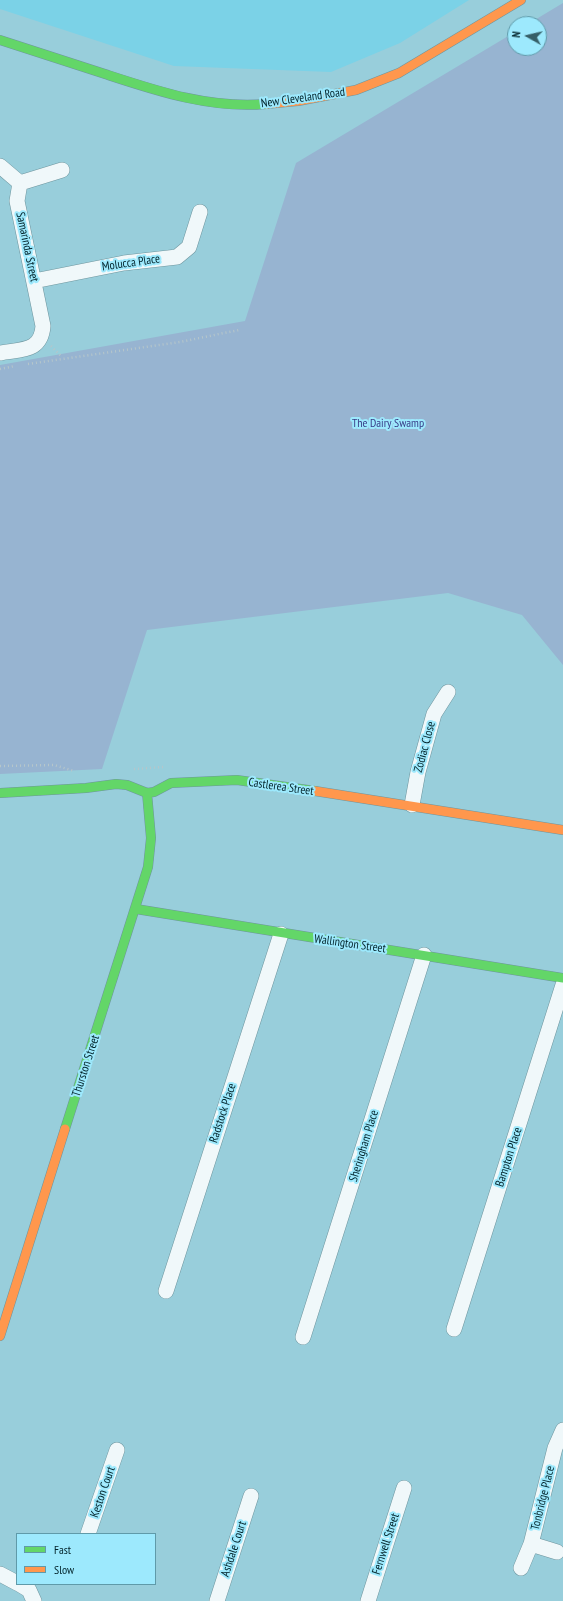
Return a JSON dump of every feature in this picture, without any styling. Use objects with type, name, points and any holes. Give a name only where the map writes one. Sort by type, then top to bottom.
[{"type":"street","name":"New Cleveland Road","points":[[0,40],[166,94],[209,102],[253,105],[298,101],[356,90],[399,74],[521,0]]},
{"type":"street","points":[[0,166],[20,183],[62,170]]},
{"type":"street","name":"Samarinda Street","points":[[0,353],[38,344],[42,337],[43,326],[17,201],[20,183]]},
{"type":"street","name":"Molucca Place","points":[[34,281],[124,263],[177,257],[189,247],[200,212]]},
{"type":"street","name":"Zodiac Close","points":[[412,805],[418,772],[434,714],[448,692]]},
{"type":"street","name":"Castlerea Street","points":[[147,793],[154,792],[171,783],[237,780],[412,805],[563,830]]},
{"type":"street","points":[[0,793],[86,788],[116,784],[127,785],[147,793]]},
{"type":"street","name":"Thurston Street","points":[[0,1336],[148,867],[151,850],[147,793]]},
{"type":"street","name":"Wallington Street","points":[[136,909],[281,934],[424,954],[563,978]]},
{"type":"street","name":"Radstock Place","points":[[166,1291],[281,934]]},
{"type":"street","name":"Sheringham Place","points":[[303,1337],[424,954]]},
{"type":"street","name":"Bampton Place","points":[[454,1330],[563,985]]},
{"type":"street","name":"Tonbridge Place","points":[[521,1568],[531,1544],[555,1448],[563,1430]]},
{"type":"street","name":"Keston Court","points":[[88,1533],[117,1450]]},
{"type":"street","name":"Fernwell Street","points":[[368,1601],[404,1488]]},
{"type":"street","name":"Ashdale Court","points":[[217,1601],[251,1496]]},
{"type":"street","name":"Tonbridge Place","points":[[531,1544],[557,1552]]},
{"type":"street","points":[[0,1574],[16,1582]]},
{"type":"path","points":[[26,364],[180,342],[239,330]]},
{"type":"path","points":[[0,369],[20,366]]},
{"type":"path","points":[[0,766],[54,765],[78,773]]},
{"type":"shaded area","points":[[0,0],[469,0],[400,43],[331,72],[174,66],[0,9]]},
{"type":"green space","name":"The Dairy Swamp","points":[[563,3],[563,665],[522,615],[448,593],[147,630],[102,769],[0,774],[0,365],[245,321],[296,163],[507,37],[507,56],[547,56],[547,16],[541,16]]},
{"type":"traffic: fast","points":[[0,40],[144,87],[184,97],[225,104],[266,104]]},
{"type":"traffic: fast","points":[[0,793],[86,788],[116,784],[127,785],[147,793],[154,792],[171,783],[237,780],[315,791]]},
{"type":"traffic: fast","points":[[65,1129],[148,867],[151,838],[147,793]]},
{"type":"traffic: fast","points":[[136,909],[563,978]]},
{"type":"traffic: slow","points":[[266,104],[298,101],[356,90],[399,73],[521,0]]},
{"type":"traffic: slow","points":[[315,791],[563,830]]},
{"type":"traffic: slow","points":[[0,1336],[65,1129]]}]
